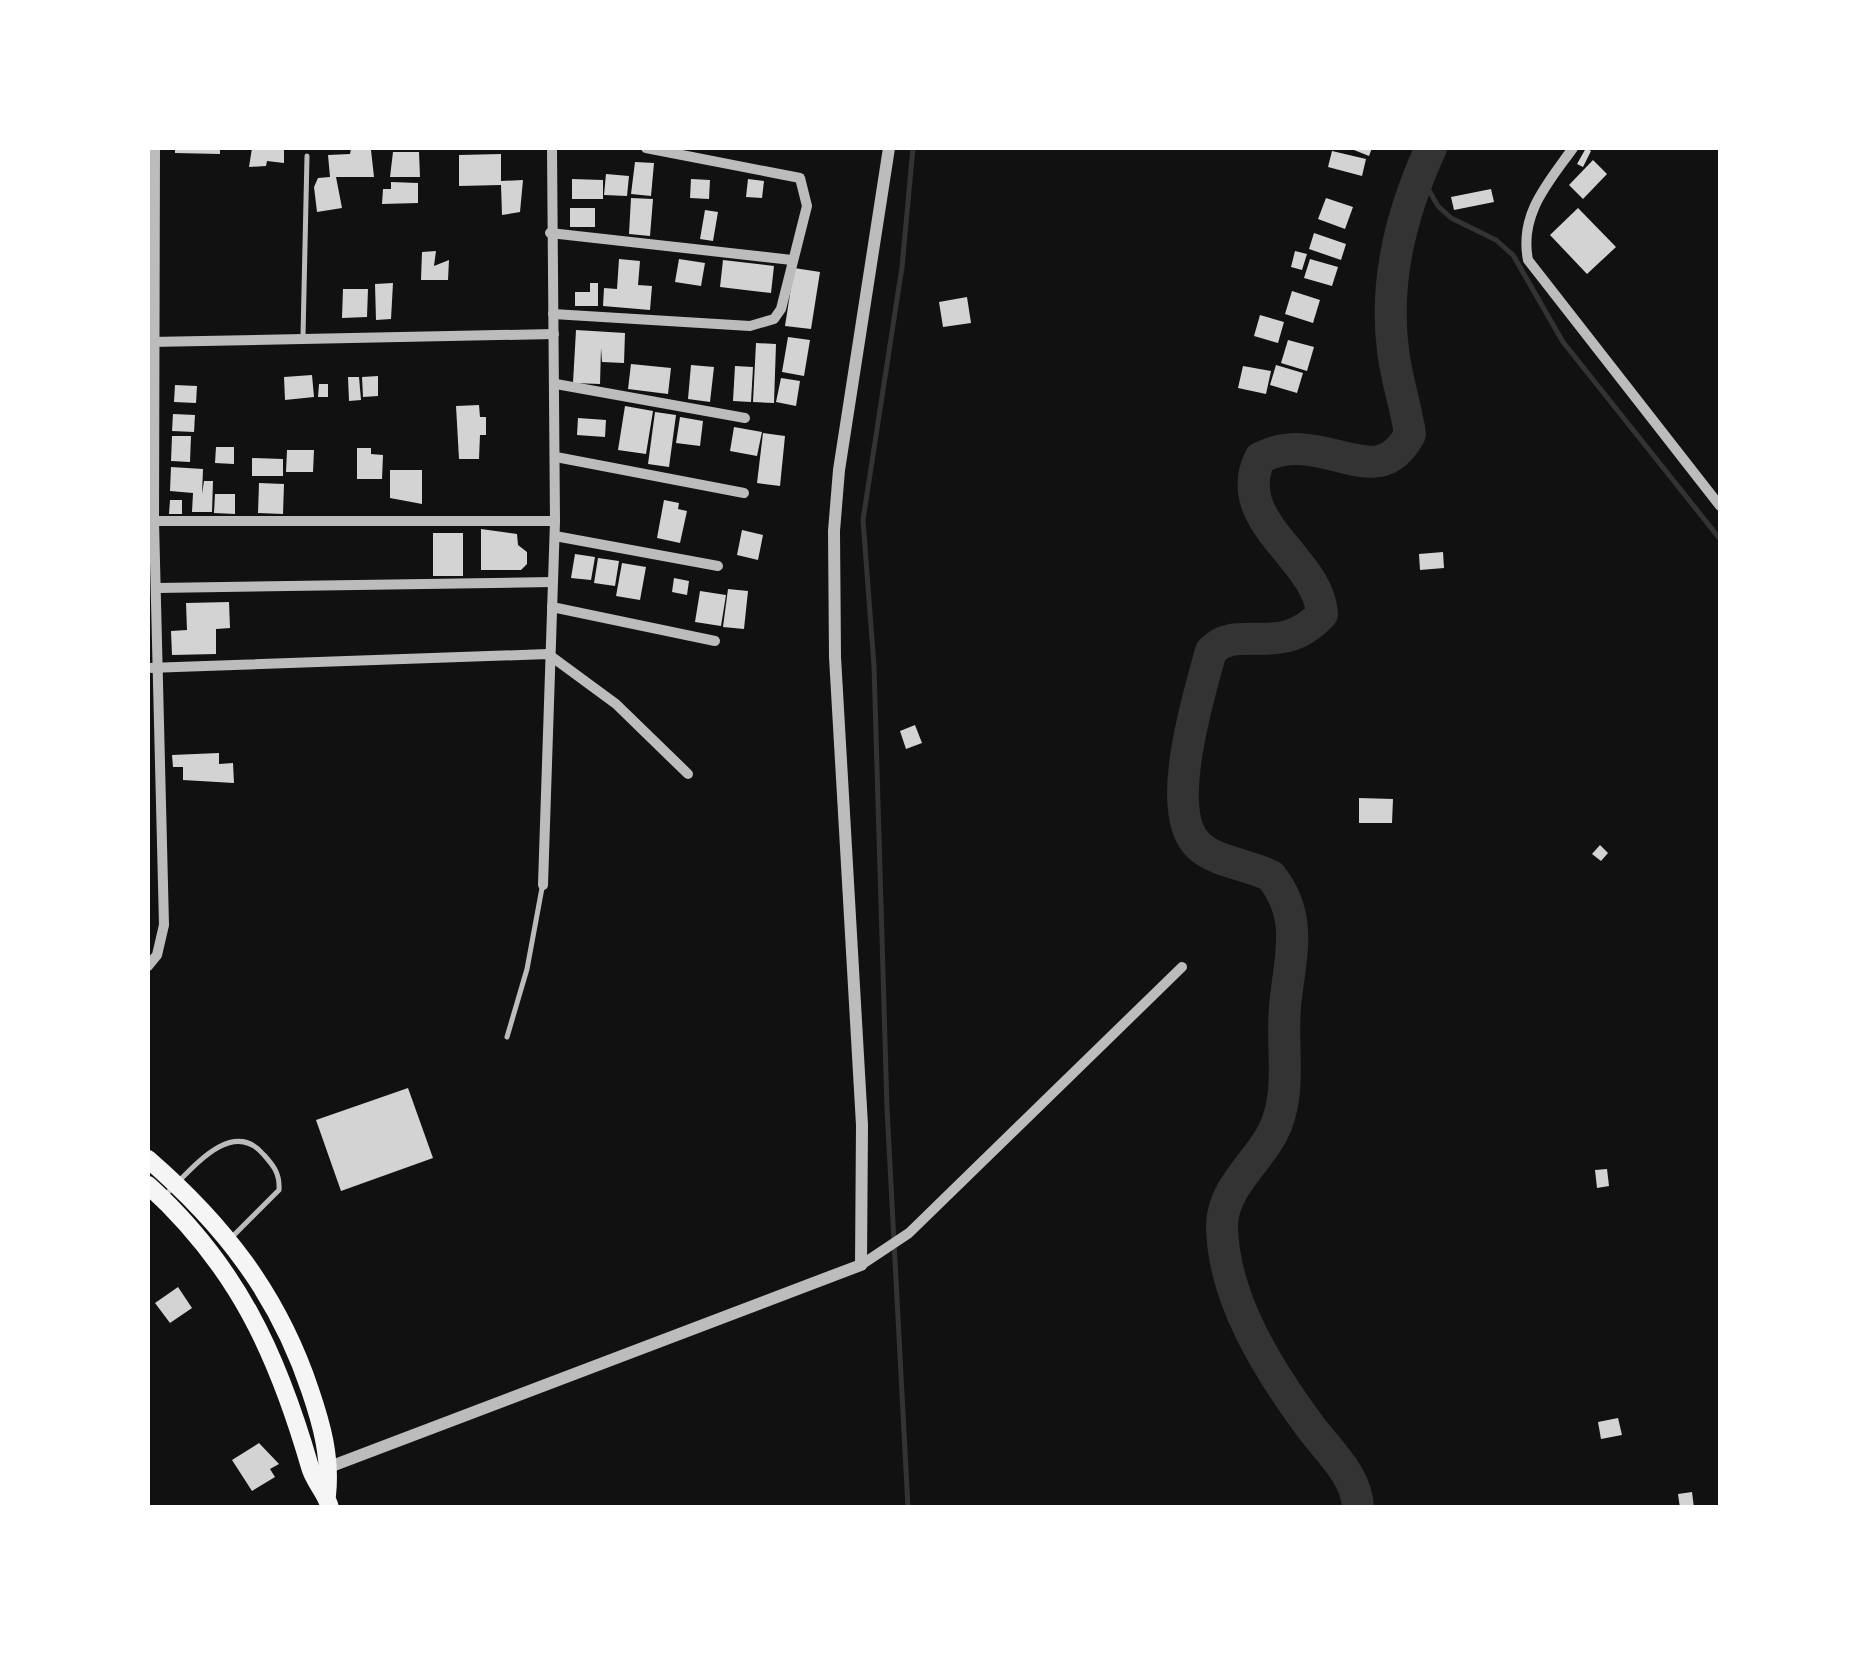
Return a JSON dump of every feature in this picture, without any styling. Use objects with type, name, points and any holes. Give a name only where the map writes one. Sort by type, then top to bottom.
[{"type":"highway","points":[[148,1159],[230,1239],[259,1278],[290,1336],[330,1467],[328,1501]]},
{"type":"highway","points":[[155,1192],[214,1253],[269,1346],[312,1473],[328,1501]]},
{"type":"street","points":[[148,966],[156,954],[164,925],[153,668],[157,588],[151,521],[155,148]]},
{"type":"street","points":[[543,884],[548,654],[556,521],[552,148]]},
{"type":"street","points":[[553,314],[762,324],[781,309],[807,206],[800,178],[646,148]]},
{"type":"street","points":[[862,1264],[862,1125],[834,657],[834,531],[839,470],[889,148]]},
{"type":"street","points":[[1573,148],[1534,206],[1526,225],[1528,260],[1720,506]]},
{"type":"street","points":[[550,233],[792,260]]},
{"type":"street","points":[[151,342],[554,334]]},
{"type":"street","points":[[556,384],[745,418]]},
{"type":"street","points":[[556,458],[744,493]]},
{"type":"street","points":[[151,521],[556,521]]},
{"type":"street","points":[[554,536],[718,566]]},
{"type":"street","points":[[157,588],[552,582]]},
{"type":"street","points":[[552,607],[715,641]]},
{"type":"street","points":[[153,668],[548,654],[616,704],[688,774]]},
{"type":"street","points":[[312,1473],[862,1264],[908,1232],[1182,966]]},
{"type":"lane","points":[[302,339],[306,156]]},
{"type":"lane","points":[[506,1037],[527,969],[543,884]]},
{"type":"lane","points":[[155,1192],[177,1184],[222,1144],[246,1140],[256,1145],[275,1168],[280,1190],[214,1253]]},
{"type":"building","points":[[175,148],[220,148],[220,154],[175,153]]},
{"type":"building","points":[[252,148],[284,149],[284,163],[267,161],[266,166],[249,167]]},
{"type":"building","points":[[1349,148],[1372,148],[1369,156]]},
{"type":"building","points":[[1586,148],[1591,151],[1583,167],[1577,164]]},
{"type":"building","points":[[351,149],[371,150],[374,177],[336,177],[342,208],[317,212],[314,187],[318,178],[330,177],[328,155],[350,154]]},
{"type":"building","points":[[1332,151],[1366,159],[1362,176],[1328,167]]},
{"type":"building","points":[[393,152],[419,152],[420,177],[390,177]]},
{"type":"building","points":[[501,154],[501,181],[523,180],[520,212],[502,215],[501,185],[459,186],[459,155]]},
{"type":"building","points":[[1593,160],[1607,174],[1583,199],[1569,185]]},
{"type":"building","points":[[635,162],[654,163],[651,196],[631,194]]},
{"type":"building","points":[[606,174],[629,176],[627,196],[604,195]]},
{"type":"building","points":[[572,179],[603,180],[603,199],[572,199]]},
{"type":"building","points":[[691,179],[710,180],[709,199],[690,198]]},
{"type":"building","points":[[748,179],[764,181],[762,198],[746,197]]},
{"type":"building","points":[[391,182],[418,183],[418,203],[382,204],[383,189],[391,189]]},
{"type":"building","points":[[1491,189],[1494,202],[1454,210],[1451,197]]},
{"type":"building","points":[[631,198],[653,199],[650,236],[629,234]]},
{"type":"building","points":[[1326,198],[1353,207],[1345,229],[1318,219]]},
{"type":"building","points":[[570,208],[595,208],[595,227],[570,227]]},
{"type":"building","points":[[1578,208],[1616,247],[1587,274],[1550,235]]},
{"type":"building","points":[[705,210],[718,212],[713,241],[700,239]]},
{"type":"building","points":[[1314,233],[1346,244],[1341,260],[1309,249]]},
{"type":"building","points":[[436,251],[434,266],[449,260],[448,280],[421,280],[422,252]]},
{"type":"building","points":[[1295,251],[1307,254],[1302,270],[1291,267]]},
{"type":"building","points":[[619,259],[640,261],[638,285],[652,286],[650,310],[603,306],[604,288],[617,289]]},
{"type":"building","points":[[679,259],[705,263],[701,286],[675,282]]},
{"type":"building","points":[[1310,259],[1338,267],[1332,286],[1304,278]]},
{"type":"building","points":[[723,260],[774,266],[771,293],[720,287]]},
{"type":"building","points":[[794,268],[820,272],[811,329],[785,326]]},
{"type":"building","points":[[393,283],[391,319],[376,320],[375,284]]},
{"type":"building","points":[[590,283],[598,283],[598,306],[575,306],[575,292],[590,292]]},
{"type":"building","points":[[343,289],[368,289],[367,317],[342,318]]},
{"type":"building","points":[[1292,291],[1320,300],[1313,323],[1285,314]]},
{"type":"building","points":[[967,297],[971,323],[943,327],[939,302]]},
{"type":"building","points":[[1260,315],[1284,322],[1278,343],[1254,336]]},
{"type":"building","points":[[576,330],[625,333],[624,363],[602,362],[601,348],[600,384],[573,383]]},
{"type":"building","points":[[788,337],[810,340],[804,376],[782,372]]},
{"type":"building","points":[[1288,340],[1314,347],[1307,371],[1281,363]]},
{"type":"building","points":[[756,343],[776,344],[774,403],[753,402]]},
{"type":"building","points":[[631,364],[671,368],[668,394],[628,389]]},
{"type":"building","points":[[691,365],[714,367],[710,402],[688,399]]},
{"type":"building","points":[[1276,365],[1303,373],[1297,393],[1270,385]]},
{"type":"building","points":[[735,366],[753,367],[751,402],[733,401]]},
{"type":"building","points":[[1243,366],[1271,371],[1266,394],[1238,388]]},
{"type":"building","points":[[312,375],[314,397],[285,400],[284,377]]},
{"type":"building","points":[[378,376],[378,396],[363,397],[362,377]]},
{"type":"building","points":[[348,377],[359,377],[361,400],[349,401]]},
{"type":"building","points":[[781,378],[800,381],[796,406],[776,402]]},
{"type":"building","points":[[319,384],[328,384],[328,397],[318,397]]},
{"type":"building","points":[[175,385],[197,386],[196,403],[174,402]]},
{"type":"building","points":[[479,405],[480,417],[486,417],[486,435],[480,435],[479,459],[459,459],[456,406]]},
{"type":"building","points":[[625,406],[653,411],[646,454],[618,450]]},
{"type":"building","points":[[655,412],[676,415],[669,467],[648,464]]},
{"type":"building","points":[[173,414],[195,415],[194,432],[172,431]]},
{"type":"building","points":[[680,417],[703,421],[700,446],[676,443]]},
{"type":"building","points":[[578,418],[606,420],[605,437],[577,435]]},
{"type":"building","points":[[734,427],[762,432],[757,456],[730,451]]},
{"type":"building","points":[[763,433],[785,436],[780,486],[757,483]]},
{"type":"building","points":[[172,436],[191,436],[190,462],[171,461]]},
{"type":"building","points":[[216,447],[234,447],[234,464],[215,463]]},
{"type":"building","points":[[357,448],[371,448],[371,454],[383,455],[382,479],[357,479]]},
{"type":"building","points":[[287,450],[314,450],[313,472],[286,472]]},
{"type":"building","points":[[252,458],[283,459],[283,476],[252,476]]},
{"type":"building","points":[[171,467],[203,469],[202,494],[204,481],[213,481],[212,512],[192,512],[193,493],[170,491]]},
{"type":"building","points":[[390,470],[422,470],[422,504],[390,498]]},
{"type":"building","points":[[259,483],[284,484],[283,514],[258,513]]},
{"type":"building","points":[[215,494],[235,494],[235,514],[214,513]]},
{"type":"building","points":[[170,500],[182,500],[182,514],[169,514]]},
{"type":"building","points":[[664,500],[679,503],[678,509],[687,511],[680,543],[657,538]]},
{"type":"building","points":[[481,529],[517,534],[518,545],[527,552],[527,564],[521,570],[481,570]]},
{"type":"building","points":[[742,530],[763,535],[758,560],[737,555]]},
{"type":"building","points":[[433,533],[463,533],[463,576],[433,576]]},
{"type":"building","points":[[1443,552],[1444,568],[1420,570],[1419,554]]},
{"type":"building","points":[[575,554],[595,557],[591,580],[571,578]]},
{"type":"building","points":[[598,558],[619,561],[615,586],[594,583]]},
{"type":"building","points":[[622,563],[646,567],[640,600],[616,596]]},
{"type":"building","points":[[674,578],[689,581],[687,595],[672,592]]},
{"type":"building","points":[[728,589],[748,591],[744,629],[723,627]]},
{"type":"building","points":[[700,591],[726,595],[721,626],[695,622]]},
{"type":"building","points":[[229,602],[230,628],[216,629],[216,654],[172,655],[171,631],[187,630],[186,603]]},
{"type":"building","points":[[915,725],[922,743],[906,749],[900,731]]},
{"type":"building","points":[[219,753],[219,764],[233,763],[234,783],[183,780],[183,767],[173,767],[172,755]]},
{"type":"building","points":[[1359,798],[1393,799],[1392,823],[1359,823]]},
{"type":"building","points":[[1600,845],[1608,853],[1601,861],[1592,854]]},
{"type":"building","points":[[408,1088],[433,1158],[341,1191],[316,1120]]},
{"type":"building","points":[[1607,1169],[1609,1186],[1597,1188],[1595,1170]]},
{"type":"building","points":[[178,1287],[192,1308],[170,1323],[155,1303]]},
{"type":"building","points":[[1618,1418],[1622,1435],[1601,1439],[1598,1422]]},
{"type":"building","points":[[259,1443],[279,1464],[270,1469],[275,1477],[252,1491],[232,1460]]},
{"type":"building","points":[[1692,1492],[1694,1508],[1680,1508],[1678,1494]]},
{"type":"waterway","points":[[908,1508],[887,1108],[874,666],[863,520],[902,267],[913,148]]},
{"type":"waterway","points":[[1358,1508],[1347,1474],[1294,1403],[1250,1332],[1224,1253],[1222,1226],[1228,1200],[1272,1134],[1282,1104],[1292,940],[1288,908],[1271,876],[1215,856],[1199,846],[1188,830],[1183,781],[1192,723],[1211,651],[1234,639],[1291,635],[1322,614],[1307,575],[1265,521],[1256,502],[1254,481],[1260,458],[1283,450],[1305,449],[1381,461],[1396,452],[1410,434],[1394,360],[1391,298],[1404,221],[1431,148]]},
{"type":"waterway","points":[[1419,173],[1438,206],[1451,218],[1496,240],[1513,255],[1563,342],[1720,539]]}]
